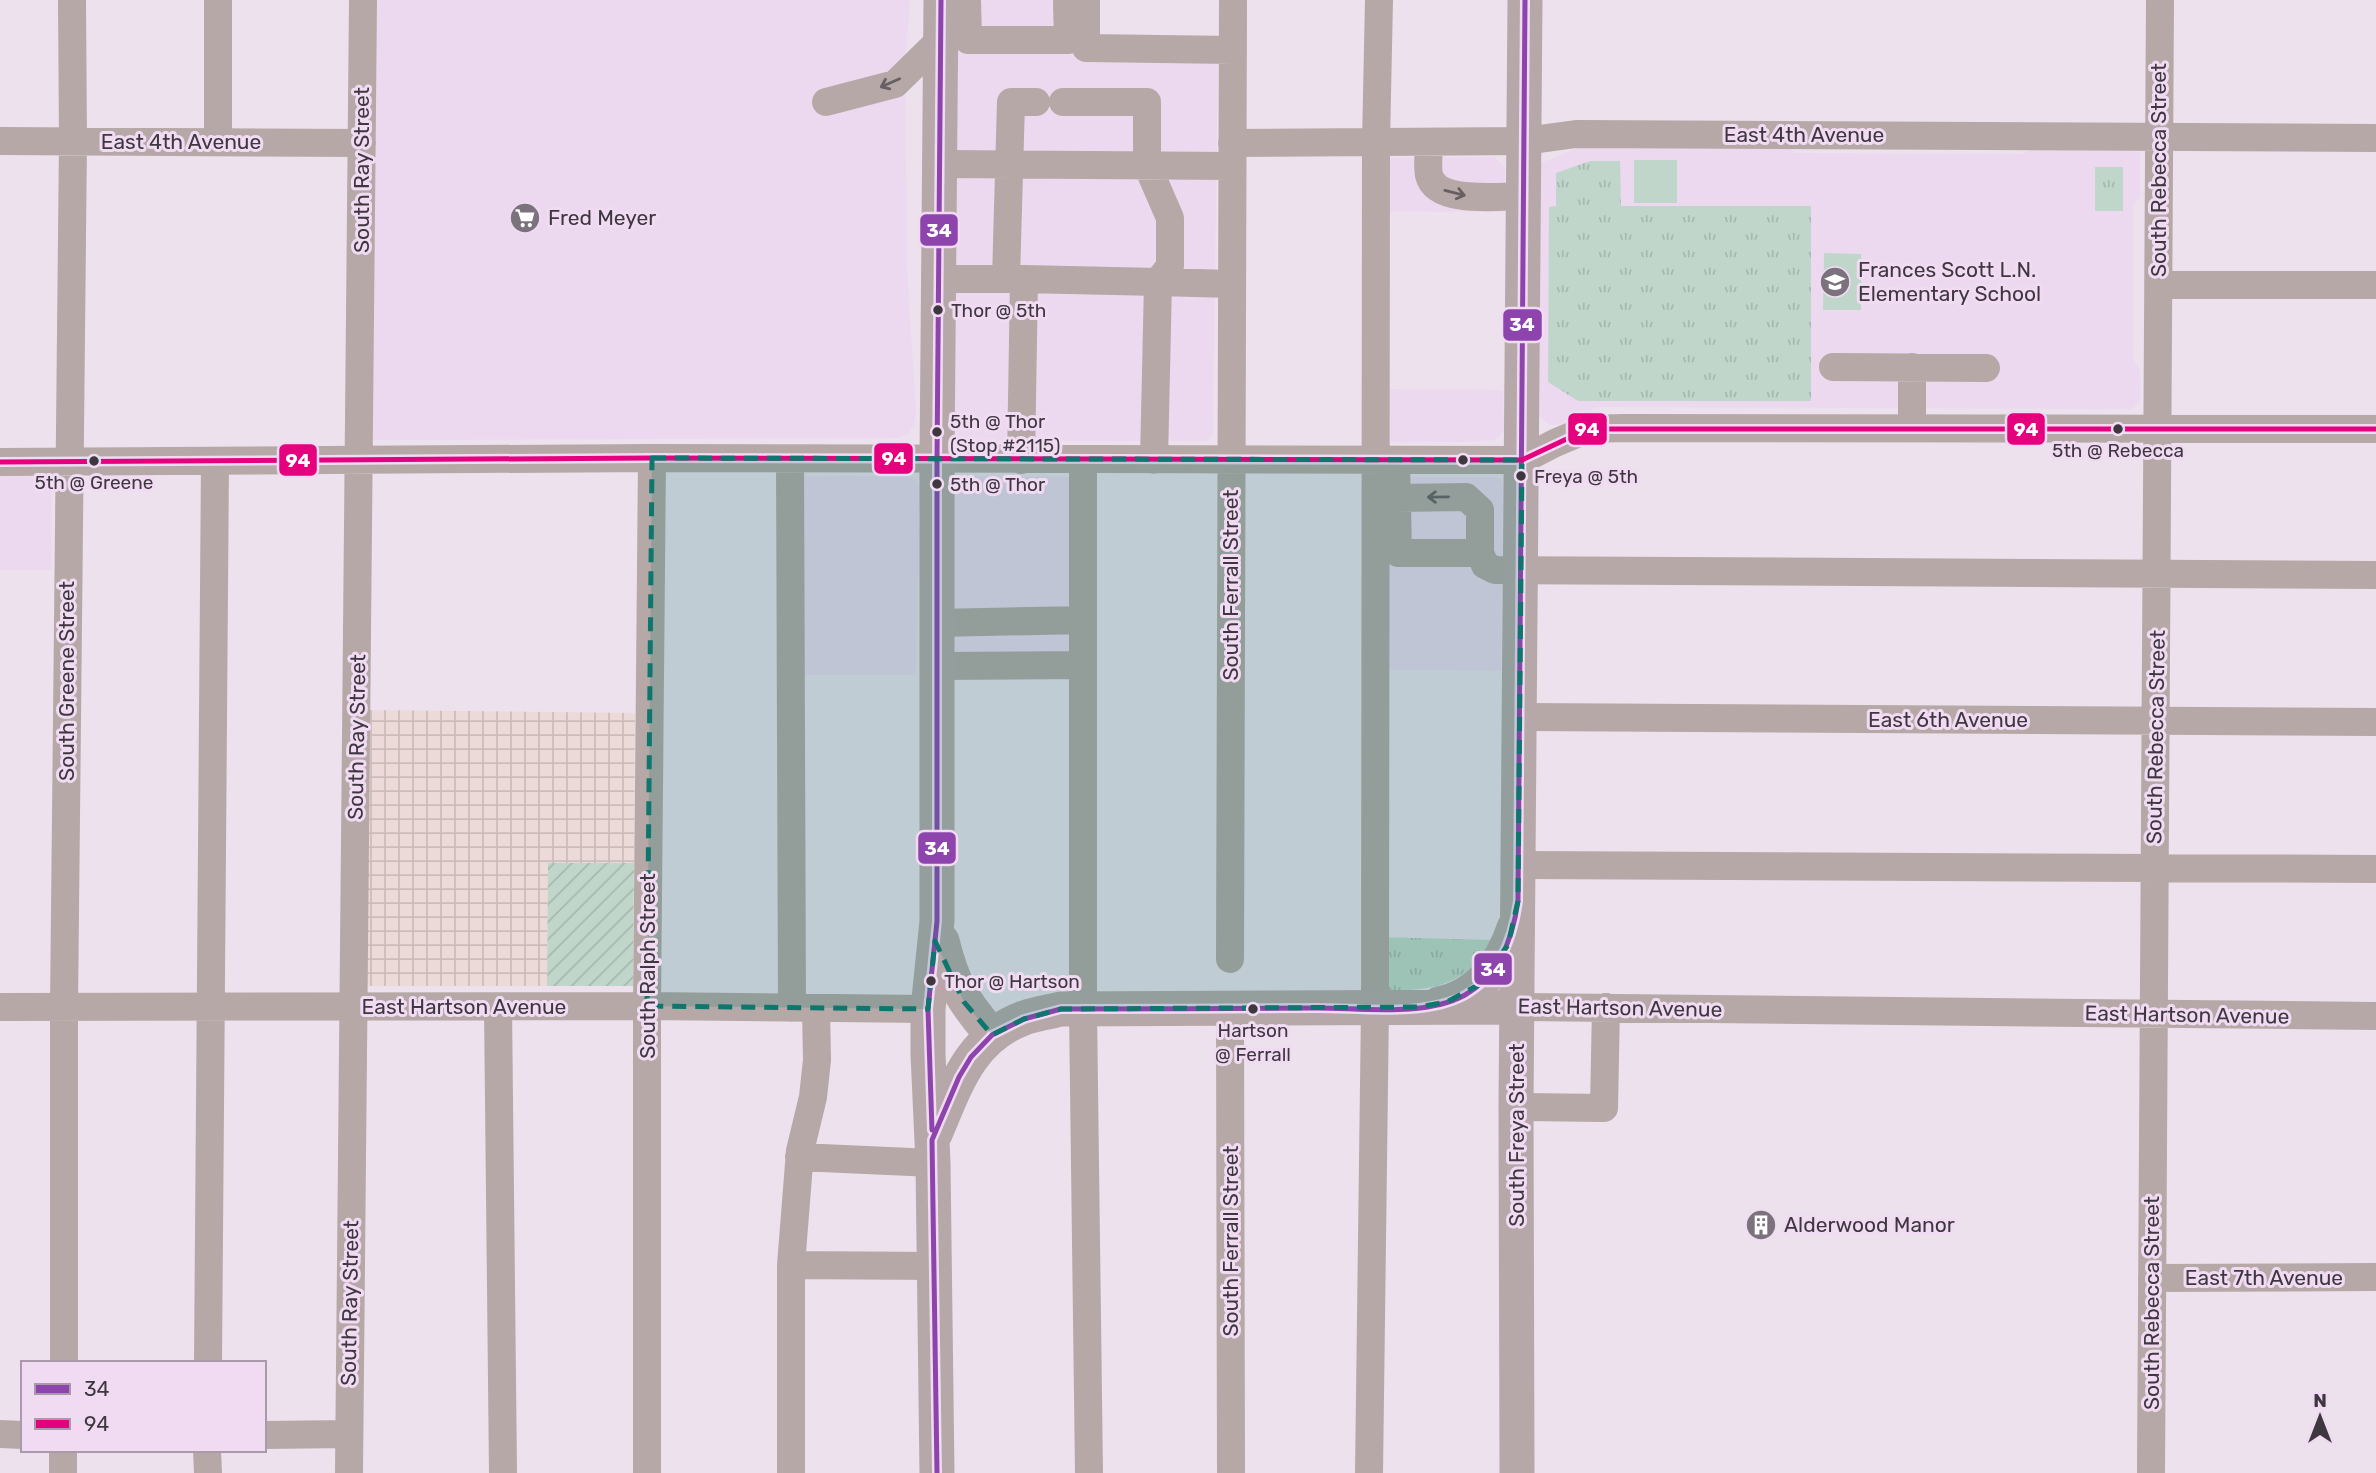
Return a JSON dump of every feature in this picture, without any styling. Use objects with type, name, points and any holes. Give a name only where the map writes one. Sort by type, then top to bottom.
[{"type":"main road","points":[[937,1473],[933,1151],[928,1009],[937,921],[941,0]]},
{"type":"main road","name":"South Freya Street","points":[[1517,1473],[1516,1107],[1525,0]]},
{"type":"main road","points":[[1418,1007],[1447,1002],[1464,995],[1491,972],[1504,952],[1513,930],[1518,901]]},
{"type":"main road","points":[[937,921],[949,970],[964,1002],[992,1035]]},
{"type":"main road","name":"East Hartson Avenue","points":[[933,1151],[959,1077],[971,1057],[992,1035],[1024,1018],[1061,1009],[1517,1007]]},
{"type":"street","name":"South Greene Street","points":[[64,1361],[72,0]]},
{"type":"street","points":[[218,0],[218,142]]},
{"type":"street","name":"South Ray Street","points":[[349,1473],[363,0]]},
{"type":"street","points":[[967,0],[968,40],[1233,50]]},
{"type":"street","points":[[1067,0],[1077,44]]},
{"type":"street","points":[[1077,44],[1086,0]]},
{"type":"street","name":"South Ferrall Street","points":[[1230,959],[1233,0]]},
{"type":"street","points":[[1369,1473],[1386,460],[1376,142],[1379,0]]},
{"type":"street","name":"South Rebecca Street","points":[[2151,1473],[2156,1015],[2160,0]]},
{"type":"street","points":[[826,102],[895,85],[940,40]]},
{"type":"street","points":[[1021,460],[1009,164],[1011,102],[1147,102],[1147,166],[1170,218],[1170,266],[1157,282],[1154,460]]},
{"type":"street","name":"East 4th Avenue","points":[[939,164],[1147,166],[1376,142],[1429,155],[1576,134],[2376,138]]},
{"type":"street","name":"East 4th Avenue","points":[[0,141],[362,143]]},
{"type":"street","points":[[1429,155],[1429,175],[1436,187],[1458,196],[1524,196]]},
{"type":"street","points":[[939,279],[1232,284]]},
{"type":"street","points":[[2159,285],[2376,285]]},
{"type":"street","points":[[1833,367],[1986,368]]},
{"type":"street","points":[[1912,367],[1912,428]]},
{"type":"street","points":[[0,462],[652,458],[1522,460],[1588,429],[2376,429]]},
{"type":"street","name":"South Ralph Street","points":[[648,1473],[647,1006],[652,458]]},
{"type":"street","points":[[790,459],[804,1008],[817,1060],[813,1097],[799,1157],[791,1265],[791,1473]]},
{"type":"street","points":[[1386,460],[1397,498],[1398,553],[1472,554],[1495,570],[2376,575]]},
{"type":"street","points":[[208,1361],[215,461]]},
{"type":"street","points":[[1083,461],[1083,1009],[1089,1473]]},
{"type":"street","points":[[1397,498],[1466,497],[1480,510],[1472,554]]},
{"type":"street","points":[[937,622],[1083,620]]},
{"type":"street","points":[[938,666],[1083,665]]},
{"type":"street","name":"East 6th Avenue","points":[[1521,717],[2376,722]]},
{"type":"street","points":[[1519,864],[2376,869]]},
{"type":"street","name":"East Hartson Avenue","points":[[0,1007],[647,1006],[928,1009]]},
{"type":"street","points":[[498,1007],[503,1473]]},
{"type":"street","name":"East Hartson Avenue","points":[[1517,1007],[2376,1016]]},
{"type":"street","points":[[1516,1107],[1604,1108],[1606,1007]]},
{"type":"street","name":"South Ferrall Street","points":[[1230,1009],[1231,1473]]},
{"type":"street","points":[[799,1157],[933,1151]]},
{"type":"street","points":[[791,1265],[935,1266]]},
{"type":"street","name":"East 7th Avenue","points":[[2152,1278],[2376,1277]]},
{"type":"street","points":[[0,1434],[21,1435]]},
{"type":"street","points":[[266,1435],[348,1434]]},
{"type":"street","points":[[63,1452],[63,1473]]},
{"type":"street","points":[[207,1452],[208,1473]]},
{"type":"highlighted area","points":[[652,458],[1522,460],[1518,901],[1508,945],[1478,985],[1447,1002],[1418,1007],[1061,1009],[1024,1019],[992,1035],[964,1002],[935,941],[928,1009],[647,1006]]},
{"type":"shaded area","points":[[371,0],[910,0],[905,64],[907,271],[916,412],[914,426],[908,434],[898,438],[370,440]]},
{"type":"shaded area","points":[[952,0],[1091,0],[1092,41],[1218,43],[1213,434],[1209,439],[965,441],[952,433]]},
{"type":"shaded area","name":"Frances Scott L.N. Elementary School","points":[[1586,145],[1790,146],[1794,153],[2023,154],[2035,146],[2137,149],[2140,154],[2140,197],[2133,204],[2133,361],[2140,370],[2140,401],[2131,409],[1597,407],[1558,425],[1550,425],[1538,416],[1538,164]]},
{"type":"shaded area","points":[[1495,157],[1505,168],[1504,212],[1372,211],[1369,158]]},
{"type":"shaded area","points":[[1365,389],[1503,390],[1504,429],[1494,440],[1365,442]]},
{"type":"shaded area","points":[[0,474],[51,475],[52,570],[0,570]]},
{"type":"shaded area","points":[[782,476],[906,476],[914,479],[920,487],[916,675],[785,675]]},
{"type":"shaded area","points":[[1086,477],[1086,675],[952,675],[953,478]]},
{"type":"shaded area","points":[[1363,477],[1501,479],[1501,671],[1367,670]]},
{"type":"shaded area","points":[[366,710],[635,713],[634,863],[548,863],[547,986],[365,986]]},
{"type":"green space","points":[[1634,160],[1677,160],[1677,203],[1634,203]]},
{"type":"green space","points":[[1590,161],[1620,161],[1621,206],[1811,206],[1811,401],[1578,401],[1548,382],[1549,207],[1556,206],[1556,173]]},
{"type":"green space","points":[[2095,167],[2123,167],[2123,211],[2095,211]]},
{"type":"green space","points":[[1824,253],[1861,254],[1861,310],[1823,310]]},
{"type":"green space","points":[[548,863],[634,863],[633,986],[547,986]]},
{"type":"green space","points":[[1376,937],[1492,940],[1481,957],[1457,978],[1429,988],[1377,991]]},
{"type":"transit line","name":"34","points":[[932,1130],[928,1009],[937,921],[941,0]]},
{"type":"transit line","name":"34","points":[[937,1473],[932,1140],[959,1077],[971,1057],[992,1035],[1024,1019],[1061,1009],[1393,1010],[1431,1006],[1449,1002],[1477,987],[1495,966],[1508,942],[1518,901],[1525,0]]},
{"type":"transit line","name":"94","points":[[0,462],[652,458],[1522,460],[1588,429],[2376,429]]},
{"type":"place","name":"Fred Meyer","points":[[525,218]]},
{"type":"place","name":"Frances Scott L.N. Elementary School","points":[[1835,282]]},
{"type":"place","name":"Thor @ 5th","points":[[938,310]]},
{"type":"place","name":"5th @ Rebecca","points":[[2118,429]]},
{"type":"place","name":"5th @ Thor (Stop #2115)","points":[[937,432]]},
{"type":"place","name":"5th @ Greene","points":[[94,461]]},
{"type":"place","name":"Freya @ 5th","points":[[1521,476]]},
{"type":"place","name":"5th @ Thor","points":[[937,484]]},
{"type":"place","name":"Thor @ Hartson","points":[[931,981]]},
{"type":"place","name":"Hartson @ Ferrall","points":[[1253,1009]]},
{"type":"place","name":"Alderwood Manor","points":[[1761,1225]]}]
